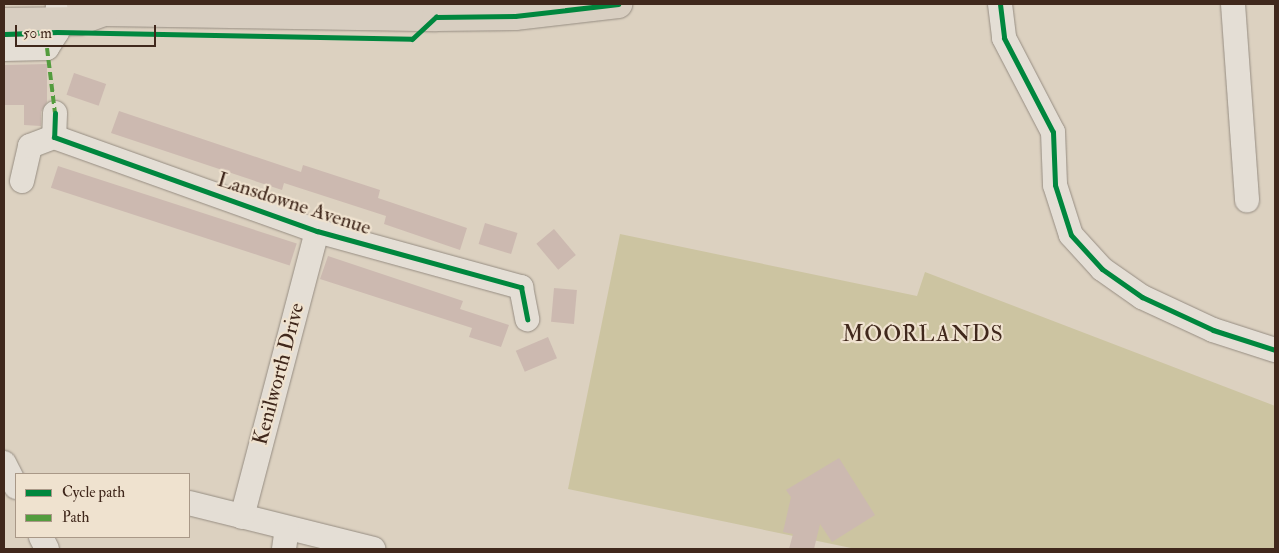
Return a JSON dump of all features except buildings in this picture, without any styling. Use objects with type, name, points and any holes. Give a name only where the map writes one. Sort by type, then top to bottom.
[{"type":"main road","points":[[12,10],[58,12],[79,21],[92,8],[436,17],[515,16],[618,4]]},
{"type":"street","points":[[1000,4],[1004,38],[1054,132],[1055,185],[1072,235],[1102,269],[1142,297],[1212,330],[1275,350]]},
{"type":"street","points":[[1233,4],[1247,201]]},
{"type":"street","points":[[4,49],[47,48],[57,32],[58,12]]},
{"type":"street","points":[[22,181],[30,146],[54,137],[55,114]]},
{"type":"street","name":"Lansdowne Avenue","points":[[54,137],[316,231],[521,287],[527,319]]},
{"type":"street","name":"Kenilworth Drive","points":[[242,517],[316,231]]},
{"type":"street","points":[[4,463],[15,485]]},
{"type":"street","points":[[190,503],[242,517],[286,539],[373,549]]},
{"type":"shaded area","points":[[620,234],[917,296],[925,272],[1275,406],[1275,549],[856,549],[568,489]]},
{"type":"marked path","points":[[47,48],[55,113]]},
{"type":"cycle path","points":[[4,34],[57,32],[412,39],[436,17],[515,16],[618,4]]},
{"type":"cycle path","points":[[1000,4],[1004,38],[1053,132],[1055,185],[1071,235],[1102,269],[1142,297],[1213,330],[1275,350]]},
{"type":"cycle path","points":[[55,113],[54,137],[317,231],[521,287],[527,319]]},
{"type":"district","name":"MOORLANDS","points":[[923,335]]}]
